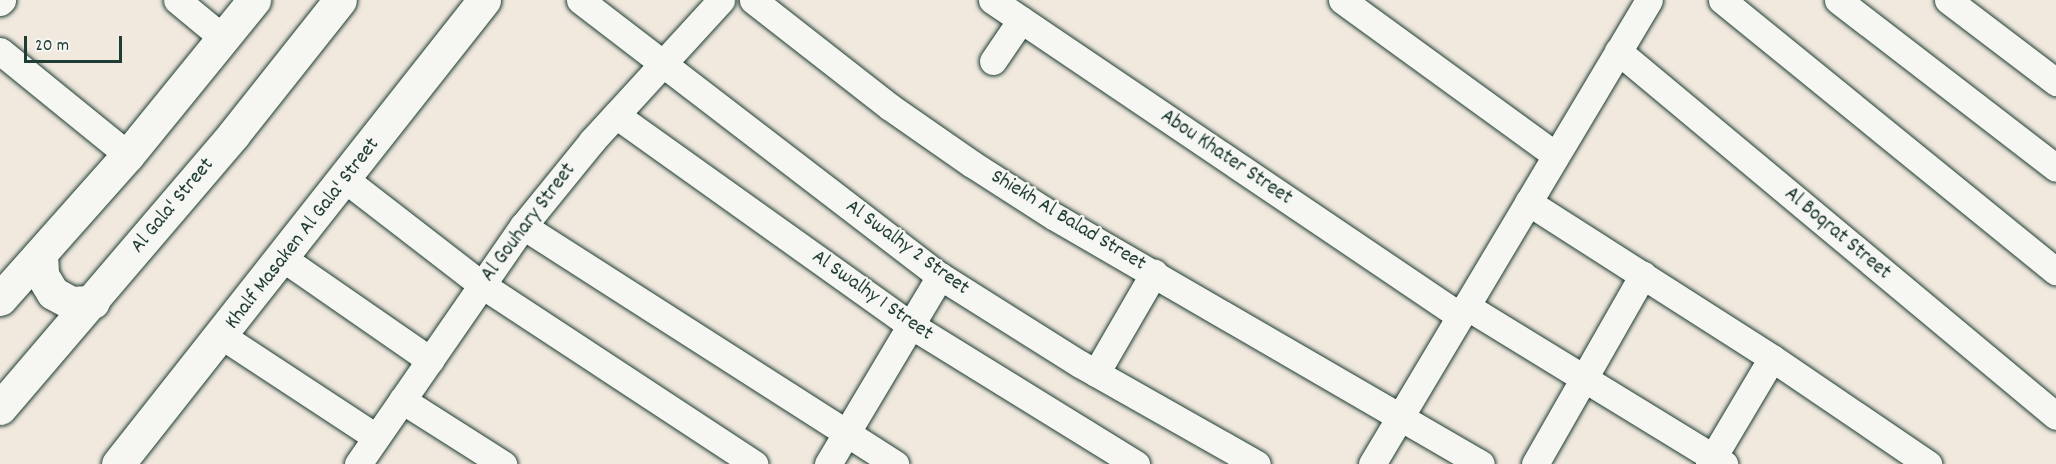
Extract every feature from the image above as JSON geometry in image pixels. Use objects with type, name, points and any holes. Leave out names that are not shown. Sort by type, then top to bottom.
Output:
[{"type":"street","points":[[177,0],[223,38]]},
{"type":"street","points":[[0,299],[128,154],[254,0]]},
{"type":"street","name":"Al Gala' Street","points":[[1,399],[93,302],[340,0]]},
{"type":"street","name":"Khalf Masaken Al Gala' Street","points":[[118,464],[284,259],[484,0]]},
{"type":"street","name":"Al Swalhy 2 Street","points":[[580,0],[940,276],[1096,373],[1257,464]]},
{"type":"street","name":"Al Gouhary Street","points":[[358,464],[523,226],[616,115],[721,0]]},
{"type":"street","name":"Shiekh Al Balad Street","points":[[753,0],[890,107],[972,164],[1481,464]]},
{"type":"street","name":"Abou Khater Street","points":[[992,0],[1463,311],[1584,379],[1716,462]]},
{"type":"street","points":[[1372,464],[1649,0]]},
{"type":"street","points":[[1722,0],[2056,271]]},
{"type":"street","points":[[1838,0],[2056,168]]},
{"type":"street","points":[[1948,0],[2056,82]]},
{"type":"street","points":[[1347,2],[1555,155]]},
{"type":"street","points":[[993,61],[1021,20]]},
{"type":"street","points":[[0,51],[128,154]]},
{"type":"street","name":"Al Boqrat Street","points":[[1618,51],[2056,416]]},
{"type":"street","name":"Al Swalhy 1 Street","points":[[616,115],[909,324],[1136,464]]},
{"type":"street","points":[[346,180],[482,285],[755,464]]},
{"type":"street","points":[[1528,202],[1772,358],[1928,464]]},
{"type":"street","points":[[523,226],[895,464]]},
{"type":"street","points":[[41,254],[42,275],[53,293],[71,303],[93,302]]},
{"type":"street","points":[[284,259],[430,360]]},
{"type":"street","points":[[1096,373],[1154,273]]},
{"type":"street","points":[[1535,464],[1643,275]]},
{"type":"street","points":[[828,464],[909,324],[940,276]]},
{"type":"street","points":[[222,336],[376,437]]},
{"type":"street","points":[[1716,462],[1772,358]]},
{"type":"street","points":[[402,400],[503,464]]}]
